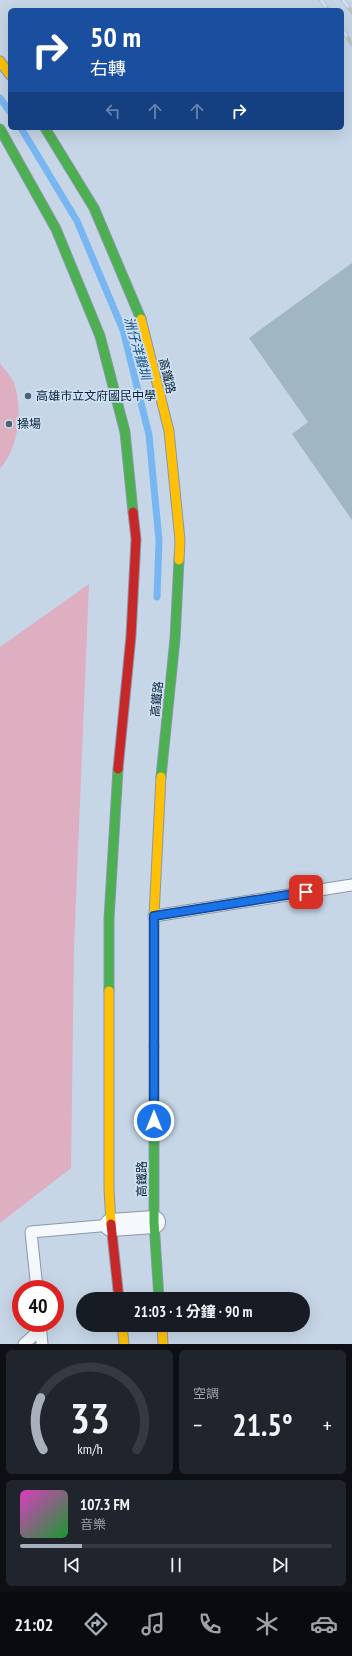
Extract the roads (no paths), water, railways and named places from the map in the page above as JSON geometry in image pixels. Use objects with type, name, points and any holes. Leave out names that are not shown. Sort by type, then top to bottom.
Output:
[{"type":"street","points":[[0,61],[8,72]]},
{"type":"street","points":[[0,129],[56,229],[100,336],[125,432],[136,539],[131,636],[116,789],[109,919],[111,1225],[118,1292]]},
{"type":"street","name":"高鐵路","points":[[46,130],[94,208],[140,319],[169,431],[180,540],[175,639],[160,783],[154,916],[154,1222],[159,1292]]},
{"type":"street","points":[[111,1225],[154,1222]]},
{"type":"street","points":[[123,1332],[124,1344]]},
{"type":"street","points":[[162,1332],[163,1344]]},
{"type":"lane","points":[[154,916],[352,885]]},
{"type":"lane","points":[[36,1280],[31,1232],[111,1225]]},
{"type":"lane","points":[[24,1344],[35,1332]]},
{"type":"lane","points":[[41,1332],[42,1344]]},
{"type":"waterway","name":"洲仔洋瓣圳","points":[[0,98],[8,109]]},
{"type":"waterway","name":"洲仔洋瓣圳","points":[[22,130],[77,221],[123,330],[149,435],[159,540],[157,597]]},
{"type":"railway","points":[[321,0],[327,8]]},
{"type":"railway","points":[[343,0],[352,12]]},
{"type":"railway","points":[[344,32],[352,44]]},
{"type":"place","name":"高雄市立文府國民中學","points":[[28,396]]},
{"type":"place","name":"操場","points":[[9,424]]}]
